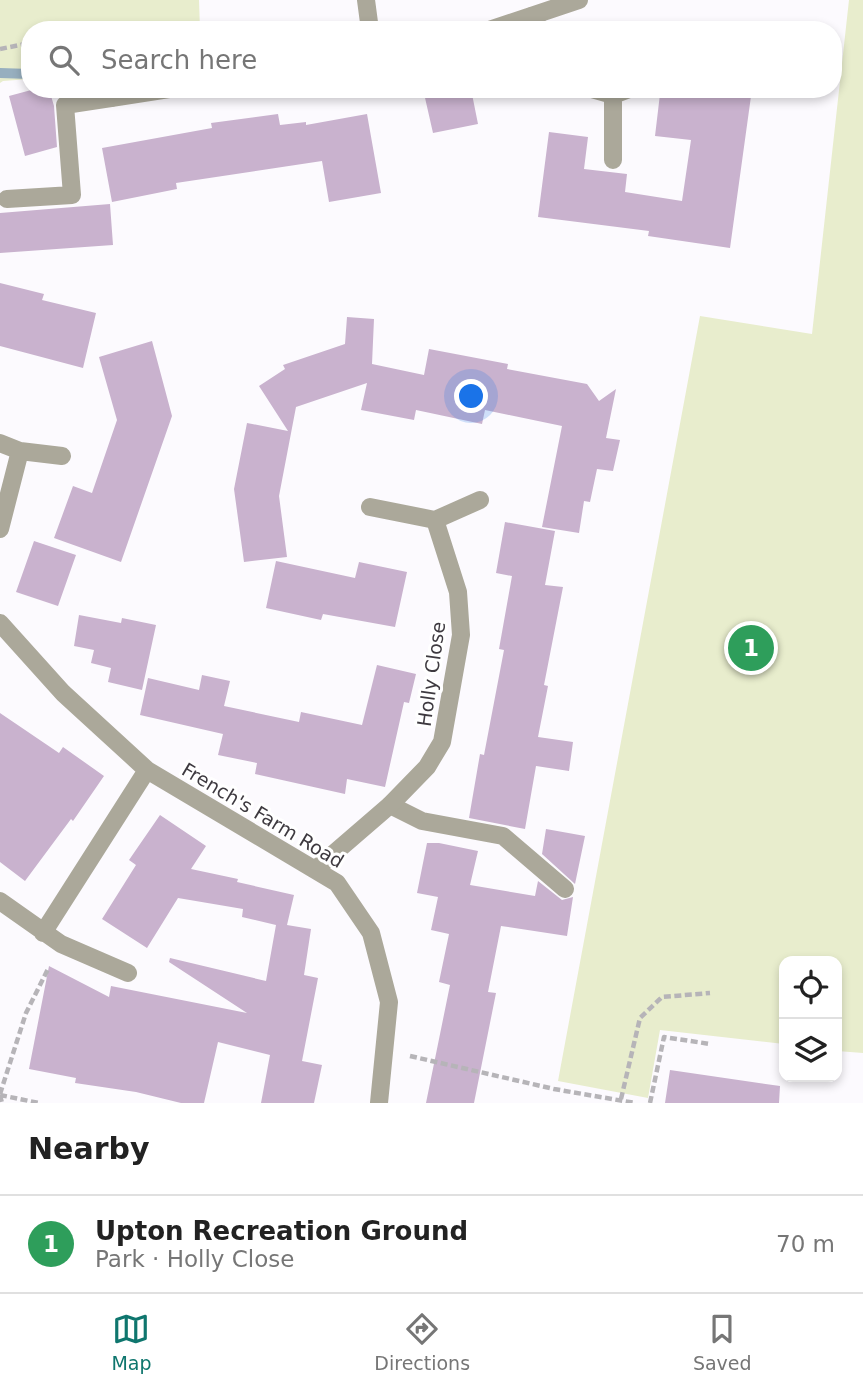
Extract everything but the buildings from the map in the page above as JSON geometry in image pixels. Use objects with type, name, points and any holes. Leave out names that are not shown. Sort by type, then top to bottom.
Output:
[{"type":"street","points":[[366,0],[369,21]]},
{"type":"street","points":[[517,21],[579,0]]},
{"type":"street","points":[[7,199],[72,195],[65,105],[111,98]]},
{"type":"street","points":[[613,160],[620,98]]},
{"type":"street","points":[[0,443],[20,452],[62,456]]},
{"type":"street","points":[[0,529],[20,452]]},
{"type":"street","points":[[370,507],[435,520],[480,500]]},
{"type":"street","name":"Holly Close","points":[[317,869],[390,806],[427,766],[442,742],[461,635],[458,592],[435,520]]},
{"type":"street","name":"French's Farm Road","points":[[0,623],[63,694],[147,770],[337,883],[371,933],[389,1002],[379,1103]]},
{"type":"street","points":[[43,933],[147,770]]},
{"type":"street","points":[[390,806],[422,821],[503,836],[565,889]]},
{"type":"street","points":[[0,901],[61,944],[128,973]]},
{"type":"path","points":[[0,49],[21,45]]},
{"type":"path","points":[[2,1103],[0,1095],[26,1013],[61,944]]},
{"type":"path","points":[[621,1099],[640,1018],[662,998],[709,993]]},
{"type":"path","points":[[650,1103],[664,1037],[709,1044]]},
{"type":"path","points":[[385,1051],[554,1089],[635,1103]]},
{"type":"path","points":[[0,1095],[39,1103]]},
{"type":"green space","points":[[0,0],[199,0],[200,21],[21,21],[21,80],[0,83]]},
{"type":"green space","points":[[849,0],[863,0],[863,1053],[842,1051],[842,956],[779,956],[779,1043],[660,1030],[648,1098],[558,1081],[700,316],[812,334],[838,98],[842,98],[842,63]]},
{"type":"waterway","points":[[0,73],[21,74]]},
{"type":"place","name":"Upton Recreation Ground","points":[[751,648]]}]
